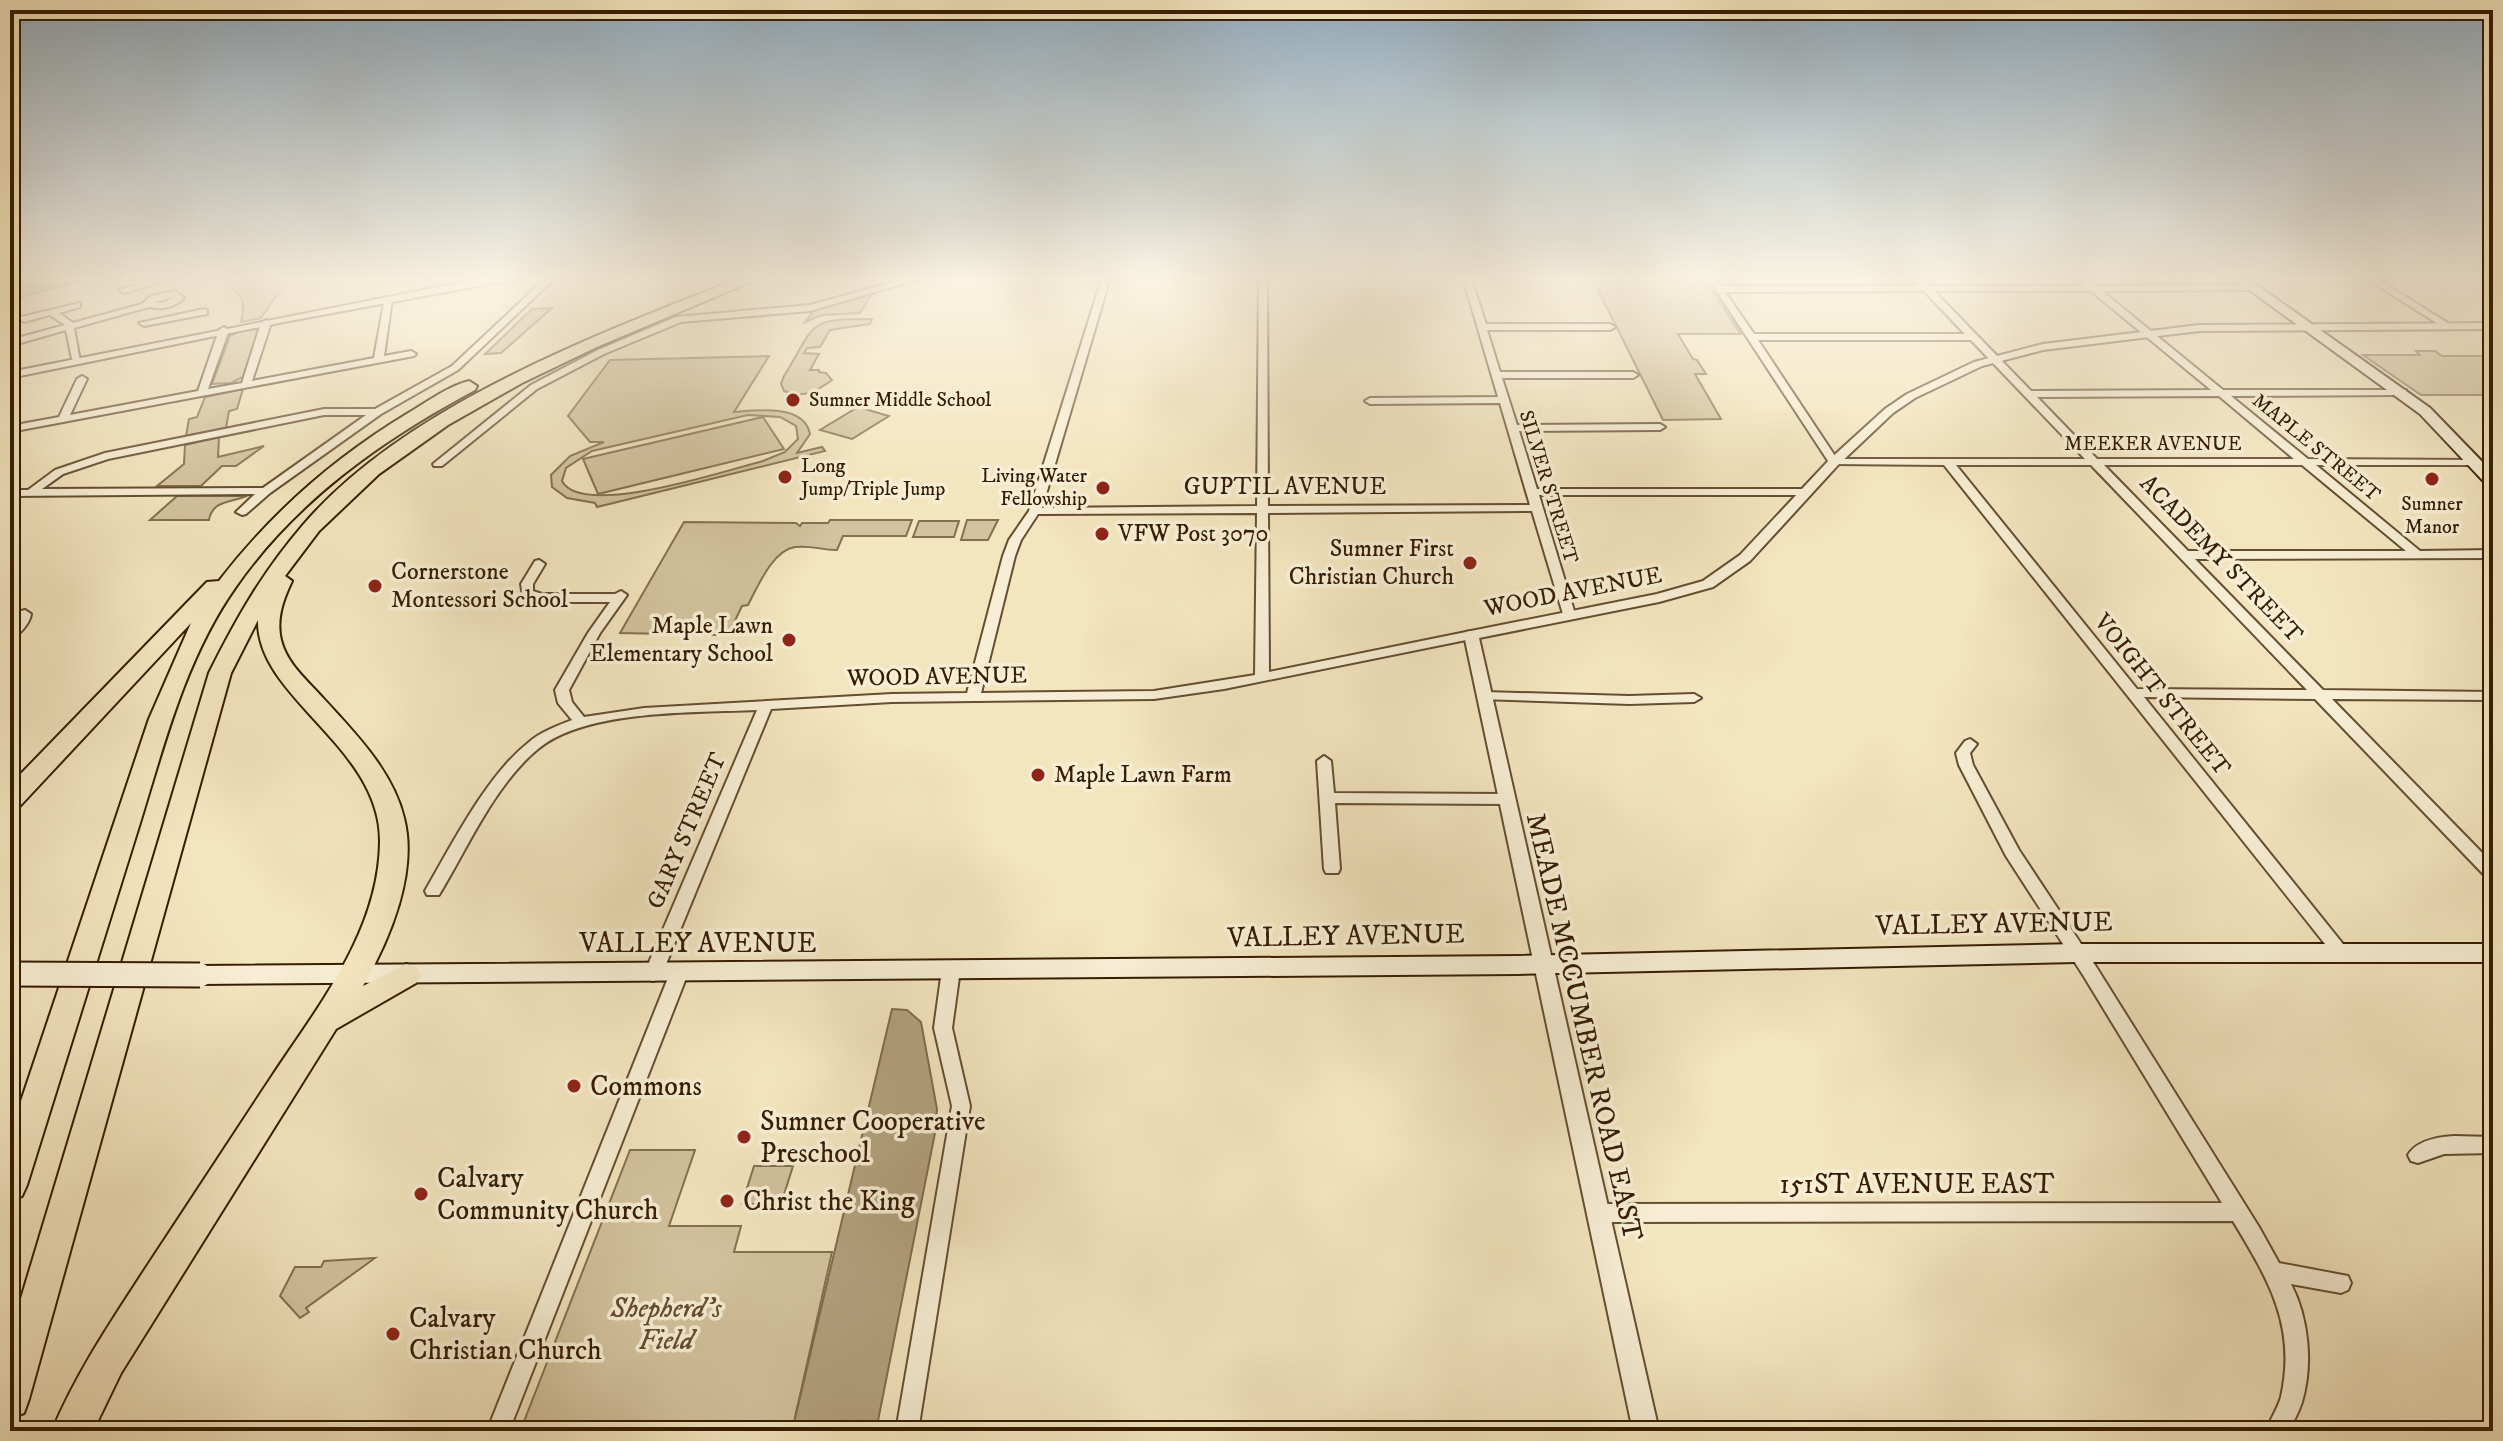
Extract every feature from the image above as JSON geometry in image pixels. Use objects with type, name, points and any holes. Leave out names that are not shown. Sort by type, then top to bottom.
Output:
[{"type":"highway","points":[[10,801],[209,591],[325,481],[377,441],[435,405],[556,345]]},
{"type":"highway","points":[[10,1399],[220,673],[251,606],[279,565],[324,513],[374,469],[425,432],[504,384],[588,345]]},
{"type":"highway","points":[[72,1431],[108,1360],[354,975],[378,922],[388,889],[393,833],[391,815],[382,791],[359,758],[279,663],[267,636],[266,621],[270,605],[301,550],[331,513],[374,469]]},
{"type":"highway","points":[[10,1185],[176,678],[202,622],[258,547]]},
{"type":"highway","points":[[322,1025],[367,995],[406,975]]},
{"type":"main road","points":[[2335,345],[2402,392],[2438,423],[2493,482]]},
{"type":"main road","name":"VALLEY AVENUE","points":[[10,974],[653,974],[1542,964],[2076,953],[2493,953]]},
{"type":"street","points":[[74,345],[77,359]]},
{"type":"street","points":[[10,375],[147,345]]},
{"type":"street","points":[[202,393],[219,345]]},
{"type":"street","points":[[246,384],[259,345]]},
{"type":"street","points":[[379,359],[381,345]]},
{"type":"street","points":[[242,512],[266,491],[377,412],[455,368],[479,345]]},
{"type":"street","points":[[438,464],[534,387],[617,345]]},
{"type":"street","points":[[973,698],[1009,556],[1015,540],[1035,511],[1086,345]]},
{"type":"street","points":[[1262,677],[1263,345]]},
{"type":"street","name":"SILVER STREET","points":[[1486,345],[1569,614]]},
{"type":"street","points":[[1756,345],[1834,462]]},
{"type":"street","name":"ACADEMY STREET","points":[[1981,345],[2493,874]]},
{"type":"street","name":"WOOD AVENUE","points":[[433,891],[510,769],[531,747],[552,733],[581,722],[644,712],[892,698],[1154,695],[1262,677],[1659,598],[1708,584],[1744,559],[1834,462],[1889,411],[1960,371],[2055,345]]},
{"type":"street","name":"MAPLE STREET","points":[[2163,345],[2417,554]]},
{"type":"street","points":[[10,429],[411,354]]},
{"type":"street","points":[[1495,375],[1633,375]]},
{"type":"street","points":[[63,419],[82,379]]},
{"type":"street","points":[[2030,394],[2402,392]]},
{"type":"street","points":[[1370,401],[1503,400]]},
{"type":"street","points":[[30,493],[59,472],[105,456],[324,412],[377,412]]},
{"type":"street","points":[[1511,428],[1660,427]]},
{"type":"street","name":"MEEKER AVENUE","points":[[1834,462],[2472,462]]},
{"type":"street","name":"VOIGHT STREET","points":[[1948,463],[2343,954]]},
{"type":"street","points":[[10,493],[266,491]]},
{"type":"street","points":[[1532,492],[1806,492]]},
{"type":"street","name":"GUPTIL AVENUE","points":[[1035,511],[1536,508]]},
{"type":"street","points":[[2185,555],[2493,554]]},
{"type":"street","points":[[539,564],[527,584],[527,593],[540,598],[619,596],[562,690],[565,703],[581,722]]},
{"type":"street","points":[[10,635],[25,614]]},
{"type":"street","name":"MEADE MCCUMBER ROAD EAST","points":[[1471,635],[1646,1431]]},
{"type":"street","points":[[2133,693],[2493,696]]},
{"type":"street","points":[[1485,696],[1629,700],[1694,698]]},
{"type":"street","name":"GARY STREET","points":[[653,974],[765,707]]},
{"type":"street","points":[[1970,744],[1963,753],[1966,765],[2012,852],[2274,1272],[2286,1297],[2297,1341],[2295,1385],[2277,1431]]},
{"type":"street","points":[[1324,761],[1332,869]]},
{"type":"street","points":[[1326,798],[1505,799]]},
{"type":"street","points":[[907,1431],[961,1106],[943,1028],[951,970]]},
{"type":"street","points":[[498,1431],[679,973]]},
{"type":"street","points":[[2418,1155],[2426,1149],[2440,1146],[2493,1145]]},
{"type":"street","name":"151ST AVENUE EAST","points":[[1597,1213],[2237,1212]]},
{"type":"street","points":[[2274,1272],[2341,1283]]},
{"type":"green space","points":[[227,345],[254,345],[243,377],[231,383],[212,384]]},
{"type":"green space","points":[[494,345],[510,345],[501,353],[485,354]]},
{"type":"green space","points":[[801,345],[821,345],[807,348],[804,353],[819,354],[810,370],[826,373],[832,380],[810,393],[798,394],[784,391],[781,384]]},
{"type":"green space","points":[[1626,345],[1685,345],[1706,374],[1695,374],[1721,419],[1663,420]]},
{"type":"green space","points":[[2416,351],[2435,351],[2442,356],[2493,356],[2493,395],[2421,395],[2363,355],[2420,355]]},
{"type":"green space","points":[[769,356],[734,412],[767,410],[789,413],[806,424],[810,434],[797,453],[822,447],[825,451],[597,507],[595,503],[567,498],[552,487],[551,475],[570,456],[604,442],[590,442],[568,416],[610,360]],"holes":[[[748,415],[780,417],[796,426],[798,439],[785,452],[763,461],[625,494],[597,495],[575,491],[562,481],[566,468],[592,451]]]},
{"type":"green space","points":[[243,389],[237,409],[229,411],[226,428],[186,436],[189,419],[197,417],[205,397]]},
{"type":"green space","points":[[858,407],[889,416],[852,439],[820,430]]},
{"type":"green space","points":[[763,417],[784,449],[598,494],[583,459]]},
{"type":"green space","points":[[219,437],[218,457],[264,446],[236,466],[222,466],[201,486],[157,486],[184,464],[185,445]]},
{"type":"green space","points":[[177,496],[247,496],[219,505],[209,520],[150,520]]},
{"type":"green space","points":[[830,520],[912,520],[906,536],[843,536],[837,550],[795,547],[787,550],[767,570],[748,605],[742,606],[731,629],[718,635],[620,633],[684,522],[796,523],[800,526],[802,523],[828,523]]},
{"type":"green space","points":[[967,520],[998,520],[988,540],[961,540]]},
{"type":"green space","points":[[919,521],[959,521],[954,537],[913,537]]},
{"type":"green space","name":"Shepherd's Field","points":[[630,1150],[695,1150],[669,1226],[741,1226],[734,1252],[832,1252],[794,1422],[523,1424]]},
{"type":"green space","points":[[754,1166],[793,1166],[781,1204],[742,1204]]},
{"type":"green space","points":[[375,1258],[306,1308],[309,1312],[300,1318],[280,1296],[295,1267],[321,1267],[324,1261]]},
{"type":"shaded area","points":[[892,1009],[907,1010],[921,1022],[937,1109],[935,1133],[876,1431],[792,1431]]},
{"type":"place","name":"Sumner Middle School","points":[[793,400]]},
{"type":"place","name":"Long Jump/Triple Jump","points":[[785,477]]},
{"type":"place","name":"Sumner Manor","points":[[2432,479]]},
{"type":"place","name":"Living Water Fellowship","points":[[1103,488]]},
{"type":"place","name":"VFW Post 3070","points":[[1102,534]]},
{"type":"place","name":"Sumner First Christian Church","points":[[1470,563]]},
{"type":"place","name":"Cornerstone Montessori School","points":[[375,586]]},
{"type":"place","name":"Maple Lawn Elementary School","points":[[789,640]]},
{"type":"place","name":"Maple Lawn Farm","points":[[1038,775]]},
{"type":"place","name":"Commons","points":[[574,1086]]},
{"type":"place","name":"Sumner Cooperative Preschool","points":[[744,1137]]},
{"type":"place","name":"Calvary Community Church","points":[[421,1194]]},
{"type":"place","name":"Christ the King","points":[[727,1201]]},
{"type":"place","name":"Calvary Christian Church","points":[[393,1334]]}]
